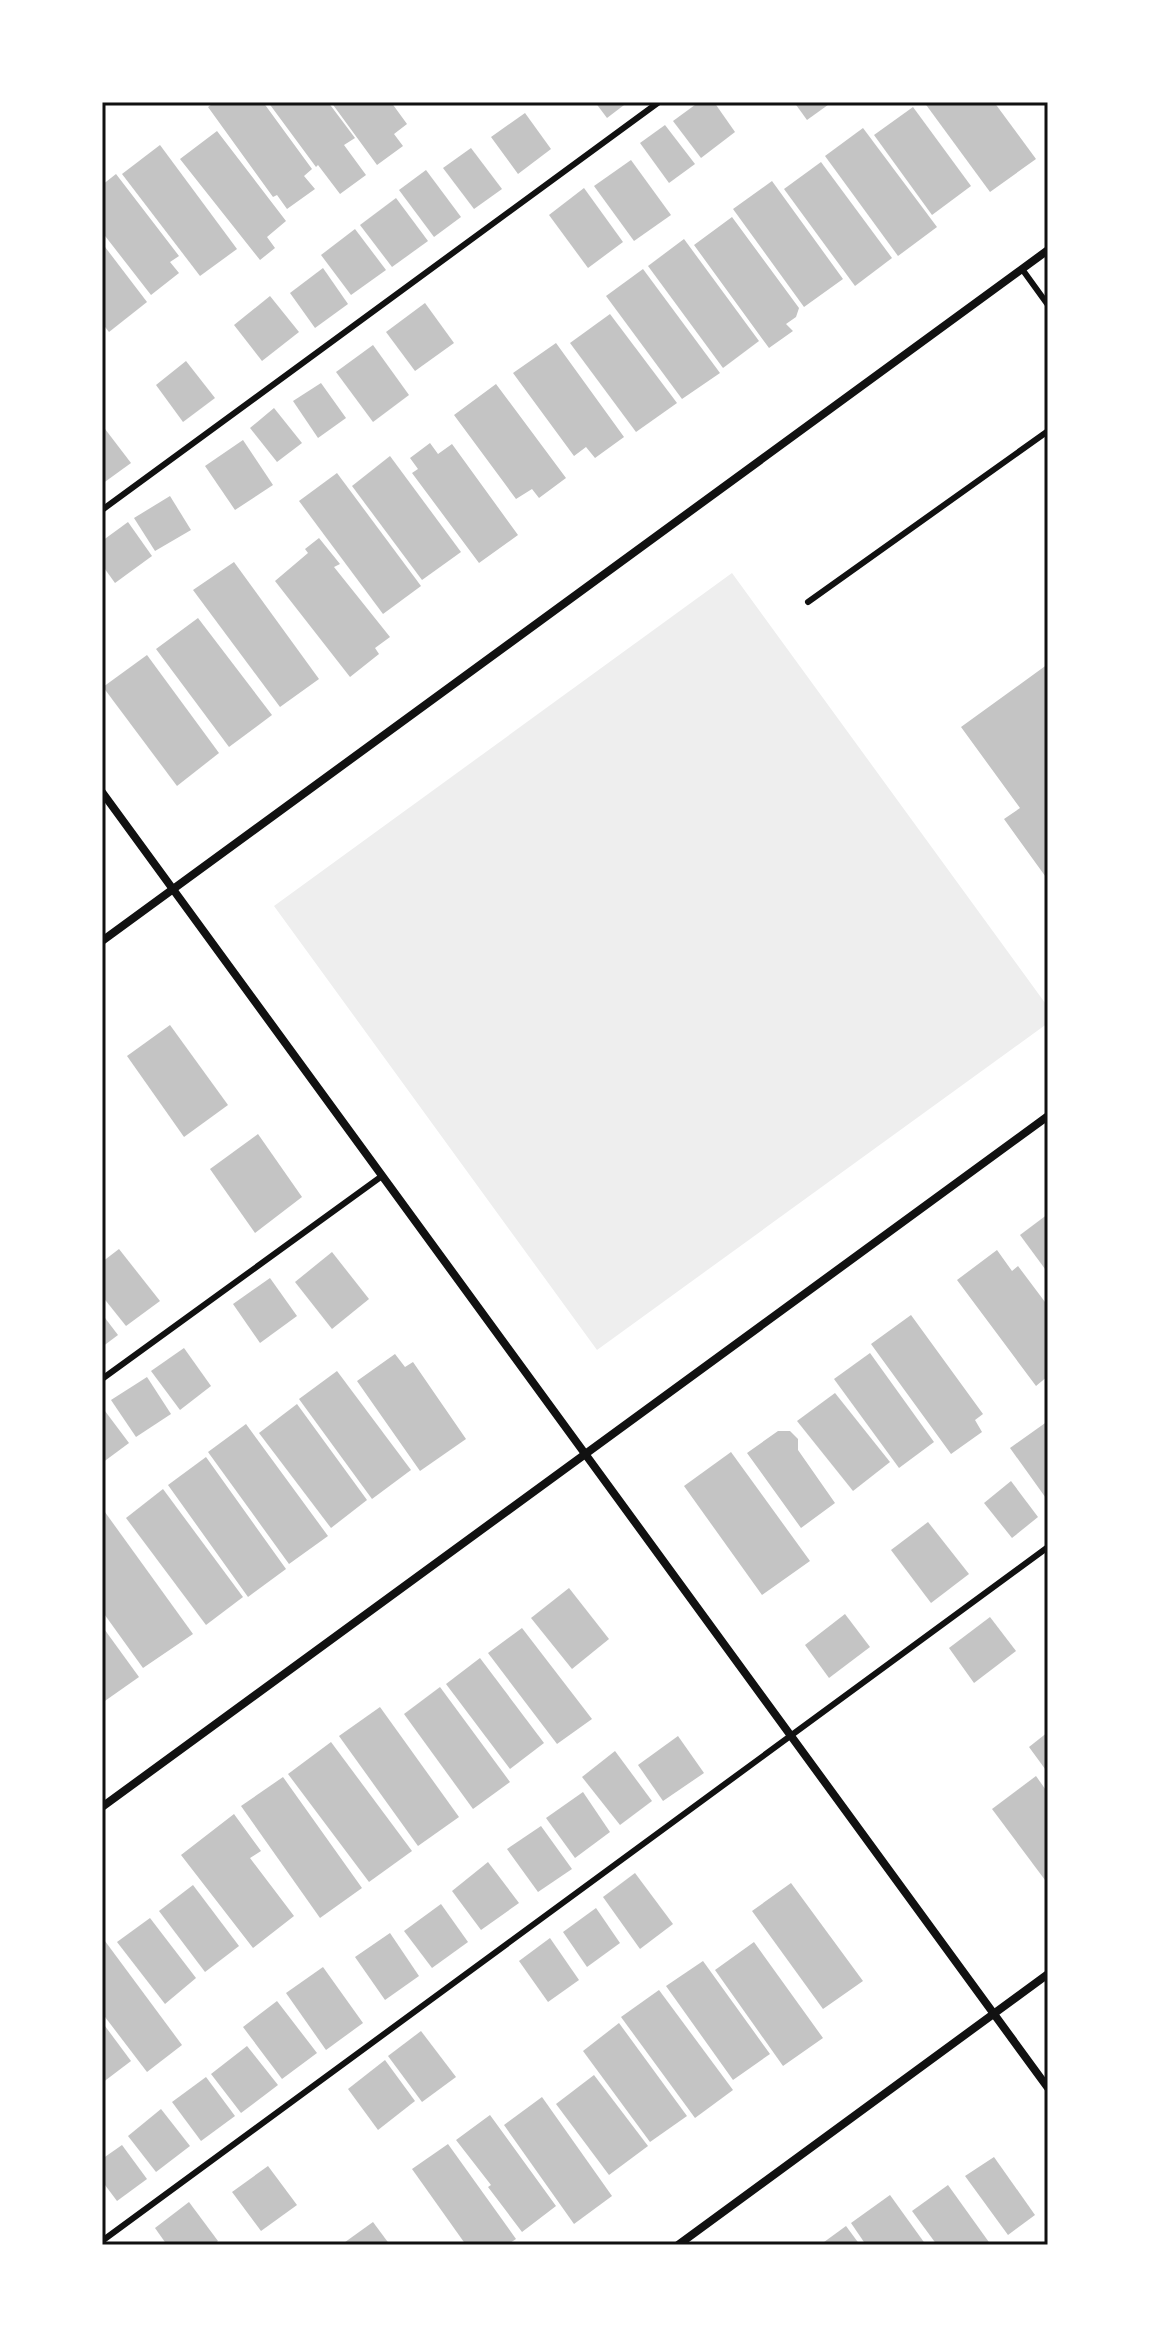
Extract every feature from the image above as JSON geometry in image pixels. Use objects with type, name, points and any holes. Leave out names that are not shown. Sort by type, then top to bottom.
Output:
[{"type":"street","points":[[102,941],[1048,250]]},
{"type":"street","points":[[102,792],[1048,2088]]},
{"type":"street","points":[[102,1807],[1048,1116]]},
{"type":"street","points":[[678,2245],[1048,1974]]},
{"type":"lane","points":[[102,510],[659,102]]},
{"type":"lane","points":[[1022,269],[1048,305]]},
{"type":"lane","points":[[808,602],[1048,431]]},
{"type":"lane","points":[[102,1379],[382,1176]]},
{"type":"lane","points":[[102,2241],[1048,1547]]},
{"type":"shaded area","points":[[732,573],[1048,1007],[1048,1023],[597,1350],[274,906]]},
{"type":"building","points":[[215,102],[263,102],[312,169],[304,176],[315,189],[287,209],[277,195],[273,197],[208,107]]},
{"type":"building","points":[[268,102],[328,102],[355,138],[344,145],[366,175],[340,194]]},
{"type":"building","points":[[331,102],[391,102],[407,124],[394,134],[403,146],[377,165]]},
{"type":"building","points":[[595,102],[628,102],[607,118]]},
{"type":"building","points":[[699,102],[714,102],[735,132],[701,158],[673,121]]},
{"type":"building","points":[[794,102],[832,102],[807,120]]},
{"type":"building","points":[[924,102],[994,102],[1036,159],[990,192]]},
{"type":"building","points":[[913,107],[971,186],[932,215],[874,135]]},
{"type":"building","points":[[525,113],[551,149],[518,174],[491,137]]},
{"type":"building","points":[[665,125],[695,164],[669,183],[640,143]]},
{"type":"building","points":[[863,128],[937,227],[898,256],[825,156]]},
{"type":"building","points":[[217,131],[286,221],[267,237],[275,248],[260,260],[180,159]]},
{"type":"building","points":[[160,145],[237,249],[200,276],[122,174]]},
{"type":"building","points":[[471,148],[502,189],[474,209],[443,168]]},
{"type":"building","points":[[631,160],[671,215],[634,241],[594,186]]},
{"type":"building","points":[[821,162],[892,258],[855,286],[784,189]]},
{"type":"building","points":[[426,170],[461,217],[434,237],[399,190]]},
{"type":"building","points":[[116,174],[179,256],[170,262],[179,273],[151,295],[102,232],[102,185]]},
{"type":"building","points":[[772,181],[843,279],[804,307],[733,209]]},
{"type":"building","points":[[584,188],[623,242],[588,268],[549,215]]},
{"type":"building","points":[[396,198],[428,241],[392,267],[360,225]]},
{"type":"building","points":[[732,217],[799,308],[796,317],[786,324],[793,331],[769,348],[694,245]]},
{"type":"building","points":[[355,229],[386,270],[351,295],[321,255]]},
{"type":"building","points":[[684,239],[759,341],[723,368],[648,266]]},
{"type":"building","points":[[102,243],[147,302],[109,332],[102,323]]},
{"type":"building","points":[[323,268],[348,304],[315,328],[290,293]]},
{"type":"building","points":[[643,269],[720,373],[682,399],[606,296]]},
{"type":"building","points":[[270,296],[299,332],[262,361],[234,325]]},
{"type":"building","points":[[425,303],[454,343],[415,371],[386,332]]},
{"type":"building","points":[[610,314],[677,403],[636,432],[570,343]]},
{"type":"building","points":[[556,343],[624,437],[595,458],[586,447],[574,456],[513,373]]},
{"type":"building","points":[[373,345],[409,395],[373,422],[336,372]]},
{"type":"building","points":[[186,361],[215,398],[183,422],[156,385]]},
{"type":"building","points":[[321,383],[346,418],[318,438],[293,401]]},
{"type":"building","points":[[496,384],[566,478],[539,498],[532,489],[516,499],[454,415]]},
{"type":"building","points":[[274,408],[302,443],[277,462],[250,428]]},
{"type":"building","points":[[102,425],[131,463],[102,484]]},
{"type":"building","points":[[243,440],[273,485],[235,510],[205,466]]},
{"type":"building","points":[[430,443],[438,454],[452,444],[518,535],[479,563],[412,473],[418,469],[410,458]]},
{"type":"building","points":[[390,456],[461,552],[422,580],[352,486]]},
{"type":"building","points":[[337,473],[421,586],[383,614],[299,501]]},
{"type":"building","points":[[170,496],[191,530],[155,551],[134,518]]},
{"type":"building","points":[[128,522],[152,556],[115,583],[102,565],[102,541]]},
{"type":"building","points":[[319,538],[340,564],[334,567],[390,637],[375,648],[379,654],[350,677],[275,581],[308,553],[305,549]]},
{"type":"building","points":[[234,562],[319,679],[280,707],[193,590]]},
{"type":"building","points":[[198,618],[272,715],[229,747],[156,649]]},
{"type":"building","points":[[147,655],[219,753],[177,786],[103,687]]},
{"type":"building","points":[[1048,664],[1048,880],[1004,819],[1020,808],[961,727]]},
{"type":"building","points":[[170,1025],[228,1105],[184,1137],[127,1056]]},
{"type":"building","points":[[258,1134],[302,1197],[255,1233],[210,1169]]},
{"type":"building","points":[[1048,1214],[1048,1273],[1020,1235]]},
{"type":"building","points":[[119,1249],[160,1301],[126,1326],[102,1296],[102,1262]]},
{"type":"building","points":[[997,1250],[1012,1271],[1018,1266],[1048,1306],[1048,1376],[1036,1386],[957,1280]]},
{"type":"building","points":[[332,1252],[369,1299],[332,1329],[295,1282]]},
{"type":"building","points":[[270,1278],[297,1316],[260,1343],[233,1304]]},
{"type":"building","points":[[102,1314],[118,1335],[102,1347]]},
{"type":"building","points":[[911,1315],[983,1414],[975,1420],[982,1432],[951,1454],[871,1344]]},
{"type":"building","points":[[184,1348],[211,1386],[180,1410],[151,1371]]},
{"type":"building","points":[[870,1353],[934,1442],[899,1468],[834,1379]]},
{"type":"building","points":[[395,1354],[405,1367],[413,1362],[466,1439],[420,1471],[357,1381]]},
{"type":"building","points":[[337,1371],[411,1470],[372,1499],[299,1399]]},
{"type":"building","points":[[147,1377],[171,1414],[136,1437],[111,1400]]},
{"type":"building","points":[[835,1393],[890,1462],[853,1491],[797,1421]]},
{"type":"building","points":[[297,1404],[367,1500],[331,1528],[259,1433]]},
{"type":"building","points":[[102,1407],[129,1443],[102,1463]]},
{"type":"building","points":[[1048,1421],[1048,1501],[1010,1448]]},
{"type":"building","points":[[246,1424],[328,1536],[289,1564],[208,1452]]},
{"type":"building","points":[[778,1431],[790,1431],[798,1439],[798,1450],[835,1503],[801,1528],[747,1453]]},
{"type":"building","points":[[731,1452],[810,1561],[762,1595],[684,1486]]},
{"type":"building","points":[[206,1457],[286,1569],[248,1597],[168,1485]]},
{"type":"building","points":[[1011,1481],[1038,1517],[1012,1538],[984,1503]]},
{"type":"building","points":[[163,1489],[243,1597],[206,1625],[126,1518]]},
{"type":"building","points":[[102,1508],[193,1634],[143,1668],[102,1611]]},
{"type":"building","points":[[928,1522],[969,1574],[931,1603],[891,1550]]},
{"type":"building","points":[[569,1588],[609,1639],[572,1669],[531,1618]]},
{"type":"building","points":[[845,1614],[870,1647],[829,1678],[805,1645]]},
{"type":"building","points":[[990,1617],[1016,1651],[974,1683],[949,1648]]},
{"type":"building","points":[[102,1626],[139,1677],[102,1703]]},
{"type":"building","points":[[522,1628],[592,1719],[557,1744],[488,1653]]},
{"type":"building","points":[[480,1658],[544,1743],[510,1769],[446,1684]]},
{"type":"building","points":[[440,1687],[510,1782],[473,1809],[404,1714]]},
{"type":"building","points":[[380,1707],[459,1817],[418,1846],[339,1736]]},
{"type":"building","points":[[1048,1732],[1048,1773],[1029,1747]]},
{"type":"building","points":[[678,1736],[704,1773],[663,1801],[638,1765]]},
{"type":"building","points":[[331,1742],[412,1851],[369,1882],[288,1774]]},
{"type":"building","points":[[615,1751],[652,1801],[620,1825],[582,1777]]},
{"type":"building","points":[[1036,1776],[1048,1793],[1048,1884],[992,1809]]},
{"type":"building","points":[[283,1777],[362,1888],[320,1918],[241,1806]]},
{"type":"building","points":[[583,1792],[610,1832],[575,1858],[546,1818]]},
{"type":"building","points":[[234,1814],[261,1851],[250,1858],[294,1916],[253,1948],[181,1855]]},
{"type":"building","points":[[541,1826],[572,1869],[538,1892],[507,1849]]},
{"type":"building","points":[[488,1862],[519,1903],[481,1930],[452,1891]]},
{"type":"building","points":[[635,1873],[673,1924],[640,1949],[603,1897]]},
{"type":"building","points":[[791,1883],[863,1981],[823,2009],[752,1911]]},
{"type":"building","points":[[193,1885],[239,1946],[205,1972],[159,1911]]},
{"type":"building","points":[[441,1904],[468,1942],[432,1968],[404,1931]]},
{"type":"building","points":[[596,1908],[620,1943],[587,1967],[563,1932]]},
{"type":"building","points":[[150,1918],[196,1978],[165,2004],[117,1942]]},
{"type":"building","points":[[390,1933],[419,1976],[385,2000],[355,1957]]},
{"type":"building","points":[[102,1937],[182,2045],[147,2072],[102,2013]]},
{"type":"building","points":[[550,1938],[579,1980],[548,2002],[519,1961]]},
{"type":"building","points":[[754,1942],[823,2038],[783,2066],[715,1970]]},
{"type":"building","points":[[703,1961],[770,2054],[733,2080],[666,1986]]},
{"type":"building","points":[[323,1967],[363,2023],[326,2050],[286,1993]]},
{"type":"building","points":[[659,1990],[733,2090],[695,2118],[621,2017]]},
{"type":"building","points":[[277,2001],[317,2053],[282,2079],[243,2027]]},
{"type":"building","points":[[102,2022],[131,2061],[102,2083]]},
{"type":"building","points":[[619,2023],[687,2116],[650,2142],[583,2051]]},
{"type":"building","points":[[421,2031],[456,2077],[422,2102],[388,2056]]},
{"type":"building","points":[[247,2046],[278,2085],[241,2113],[211,2074]]},
{"type":"building","points":[[385,2060],[415,2101],[378,2130],[348,2089]]},
{"type":"building","points":[[594,2075],[648,2146],[609,2175],[556,2104]]},
{"type":"building","points":[[206,2077],[235,2116],[201,2141],[172,2102]]},
{"type":"building","points":[[542,2097],[612,2196],[574,2224],[504,2125]]},
{"type":"building","points":[[161,2109],[190,2146],[156,2172],[128,2136]]},
{"type":"building","points":[[490,2115],[556,2206],[522,2232],[456,2140]]},
{"type":"building","points":[[448,2144],[516,2239],[507,2245],[466,2245],[412,2169]]},
{"type":"building","points":[[122,2145],[147,2179],[117,2201],[102,2181],[102,2159]]},
{"type":"building","points":[[994,2157],[1035,2215],[1008,2235],[965,2176]]},
{"type":"building","points":[[268,2166],[297,2205],[261,2231],[232,2192]]},
{"type":"building","points":[[948,2185],[991,2245],[937,2245],[912,2211]]},
{"type":"building","points":[[890,2195],[926,2245],[866,2245],[851,2223]]},
{"type":"building","points":[[189,2202],[218,2241],[213,2245],[167,2245],[155,2228]]},
{"type":"building","points":[[373,2222],[390,2245],[341,2245]]},
{"type":"building","points":[[846,2226],[860,2245],[820,2245]]}]
